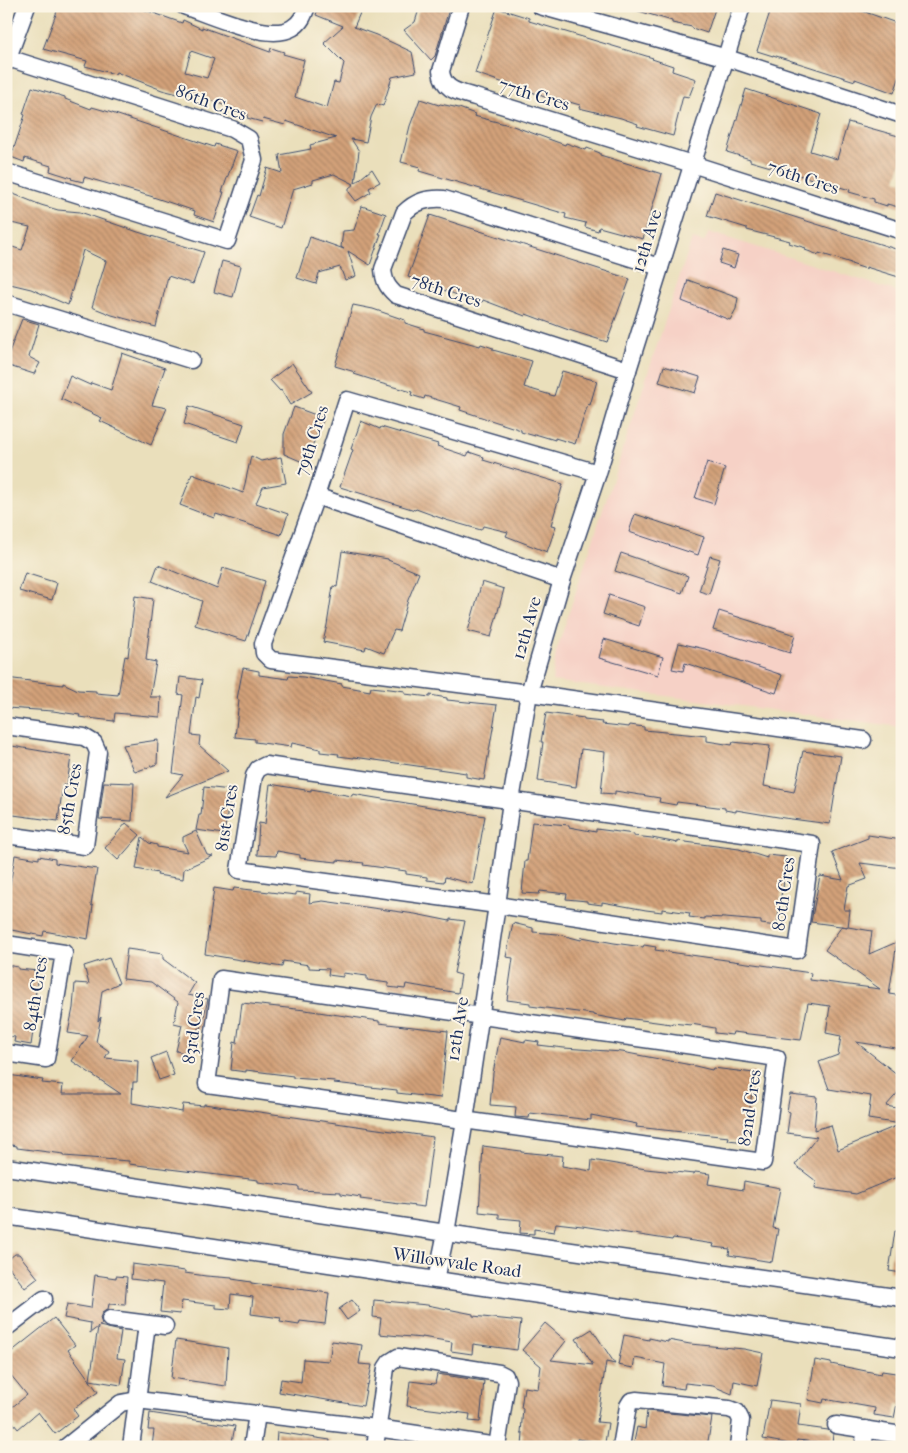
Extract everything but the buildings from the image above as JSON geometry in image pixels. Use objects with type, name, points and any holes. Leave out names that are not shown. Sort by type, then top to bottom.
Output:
[{"type":"street","points":[[7,61],[27,6]]},
{"type":"street","points":[[184,6],[266,33],[280,33],[293,28],[302,19],[307,6]]},
{"type":"street","name":"77th Cres","points":[[461,6],[441,71],[442,79],[447,87],[474,98],[692,164]]},
{"type":"street","points":[[540,6],[726,58],[902,115]]},
{"type":"street","name":"12th Ave","points":[[436,1280],[465,1120],[511,801],[529,693],[562,580],[598,472],[742,6]]},
{"type":"street","name":"86th Cres","points":[[6,172],[228,241],[254,160],[249,139],[232,129],[7,61]]},
{"type":"street","name":"76th Cres","points":[[692,164],[902,231]]},
{"type":"street","name":"78th Cres","points":[[628,370],[396,295],[387,286],[383,269],[404,213],[421,201],[432,198],[444,199],[660,267]]},
{"type":"street","points":[[6,303],[191,360]]},
{"type":"street","name":"79th Cres","points":[[562,580],[316,496],[347,400],[598,472]]},
{"type":"street","points":[[316,496],[263,644],[264,653],[271,660],[529,693],[863,740]]},
{"type":"street","name":"85th Cres","points":[[6,726],[84,737],[94,744],[98,752],[85,846],[6,835]]},
{"type":"street","name":"81st Cres","points":[[497,905],[239,870],[254,776],[258,768],[266,765],[511,801]]},
{"type":"street","name":"80th Cres","points":[[497,905],[796,950],[812,844],[511,801]]},
{"type":"street","name":"84th Cres","points":[[6,944],[64,953],[46,1059],[6,1053]]},
{"type":"street","name":"83rd Cres","points":[[465,1120],[207,1084],[221,979],[481,1016]]},
{"type":"street","name":"82nd Cres","points":[[465,1120],[763,1162],[777,1058],[481,1016]]},
{"type":"street","points":[[6,1167],[446,1233],[902,1298]]},
{"type":"street","name":"Willowvale Road","points":[[6,1216],[902,1348]]},
{"type":"street","points":[[6,1328],[44,1300]]},
{"type":"street","points":[[110,1319],[166,1326]]},
{"type":"street","points":[[131,1447],[147,1324]]},
{"type":"street","points":[[66,1447],[121,1403],[137,1400],[377,1428],[497,1446],[507,1381],[499,1372],[398,1357],[390,1362],[386,1368],[377,1428],[375,1447]]},
{"type":"street","points":[[621,1447],[628,1406],[631,1401],[636,1400],[729,1409],[737,1412],[741,1420],[738,1447]]},
{"type":"street","points":[[252,1447],[257,1414]]},
{"type":"street","points":[[836,1425],[895,1434]]},
{"type":"street","points":[[863,1447],[866,1429]]},
{"type":"shaded area","points":[[709,232],[902,293],[902,727],[552,681],[556,652],[692,239],[704,242]]}]
